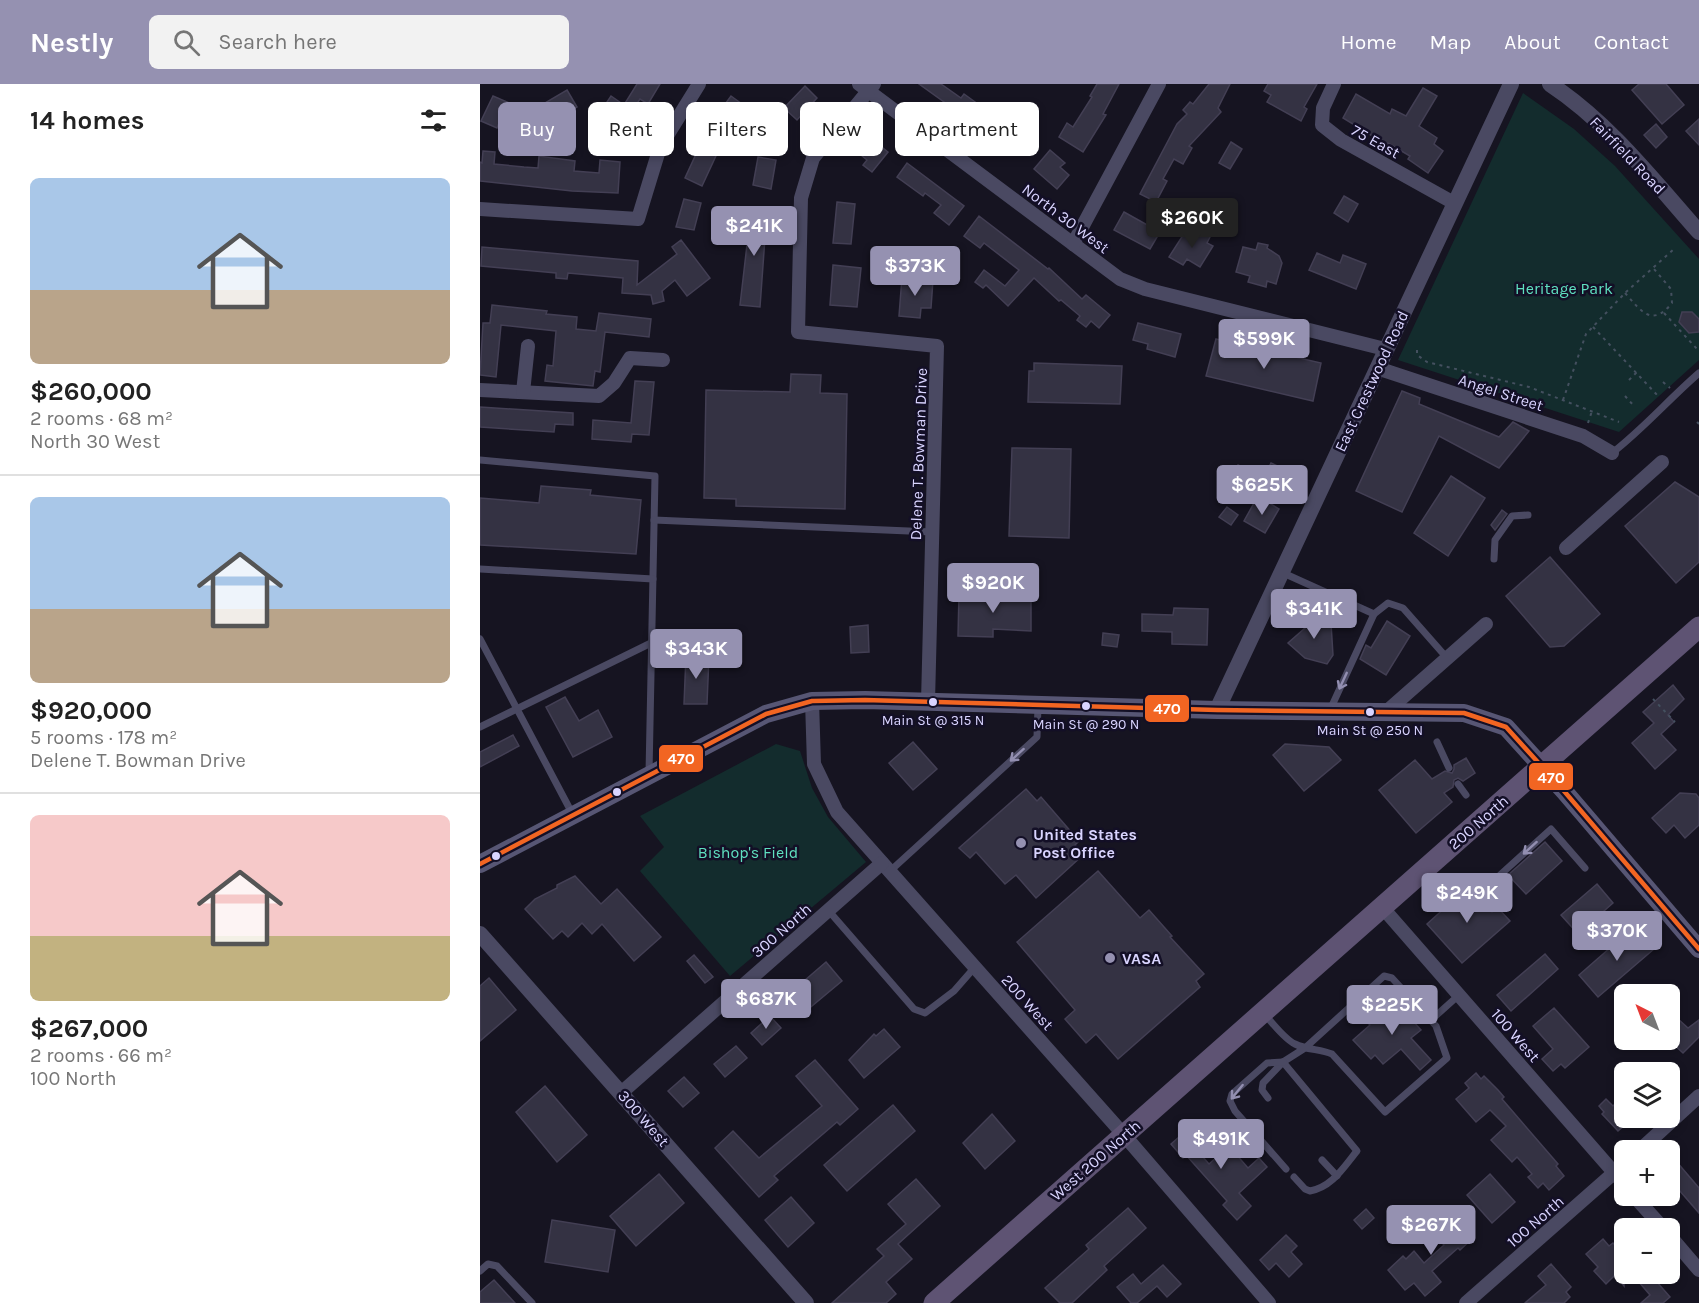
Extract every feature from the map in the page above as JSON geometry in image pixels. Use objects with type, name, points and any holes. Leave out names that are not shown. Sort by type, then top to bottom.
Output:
[{"type":"main road","name":"200 North","points":[[1283,994],[1699,627]]},
{"type":"main road","points":[[480,864],[766,714],[812,701],[1464,713],[1506,727],[1699,949]]},
{"type":"main road","name":"West 200 North","points":[[934,1303],[1283,994]]},
{"type":"street","points":[[480,209],[638,219],[660,147],[699,84]]},
{"type":"street","points":[[1073,244],[1159,84]]},
{"type":"street","name":"75 East","points":[[1334,84],[1323,108],[1322,125],[1341,140],[1454,203]]},
{"type":"street","name":"East Crestwood Road","points":[[1217,710],[1511,84]]},
{"type":"street","name":"Fairfield Road","points":[[1550,84],[1591,115],[1624,148],[1699,232]]},
{"type":"street","name":"North 30 West","points":[[867,86],[1120,279],[1145,289],[1385,349]]},
{"type":"street","name":"Delene T. Bowman Drive","points":[[867,86],[813,158],[801,198],[798,332],[937,346],[927,702]]},
{"type":"street","points":[[523,392],[528,346]]},
{"type":"street","points":[[480,390],[599,396],[614,382],[630,358],[663,360]]},
{"type":"street","name":"Angel Street","points":[[1377,368],[1583,436],[1612,453]]},
{"type":"street","points":[[1566,548],[1662,462]]},
{"type":"street","points":[[1386,712],[1486,624]]},
{"type":"street","name":"200 West","points":[[812,701],[813,764],[837,812],[1124,1135],[1269,1303]]},
{"type":"street","name":"300 North","points":[[621,1093],[828,910],[886,867]]},
{"type":"street","name":"100 West","points":[[1382,907],[1459,995],[1614,1163]]},
{"type":"street","name":"300 West","points":[[480,934],[806,1303]]},
{"type":"street","points":[[1651,1140],[1699,1096]]},
{"type":"street","name":"100 North","points":[[1466,1303],[1614,1174]]},
{"type":"street","points":[[1643,1206],[1654,1218]]},
{"type":"street","points":[[1680,1248],[1699,1270]]},
{"type":"lane","points":[[1612,453],[1638,432],[1665,403],[1699,374]]},
{"type":"lane","points":[[480,460],[655,476],[648,776]]},
{"type":"lane","points":[[1494,559],[1495,540],[1512,516],[1528,515]]},
{"type":"lane","points":[[654,520],[932,532]]},
{"type":"lane","points":[[480,569],[653,579]]},
{"type":"lane","points":[[1281,572],[1374,614]]},
{"type":"lane","points":[[1330,711],[1374,614],[1388,603],[1403,608],[1447,658]]},
{"type":"lane","points":[[480,639],[573,815]]},
{"type":"lane","points":[[480,727],[651,643]]},
{"type":"lane","points":[[886,867],[1037,737],[1038,706]]},
{"type":"lane","points":[[1437,742],[1449,768]]},
{"type":"lane","points":[[1458,784],[1466,795]]},
{"type":"lane","points":[[1500,875],[1551,830],[1585,868]]},
{"type":"lane","points":[[828,910],[914,1009],[926,1013],[975,967]]},
{"type":"lane","points":[[1262,1013],[1294,1044],[1305,1047],[1323,1050],[1332,1054],[1385,1112],[1447,1058],[1436,1026],[1392,978],[1384,976],[1305,1047],[1283,1062],[1263,1083],[1262,1090],[1268,1098]]},
{"type":"lane","points":[[1431,1020],[1459,995]]},
{"type":"lane","points":[[1283,1062],[1357,1151],[1325,1187],[1310,1191],[1294,1178]]},
{"type":"lane","points":[[1283,1062],[1267,1063],[1232,1094],[1230,1101],[1235,1111],[1286,1169]]},
{"type":"lane","points":[[1322,1160],[1337,1176]]},
{"type":"lane","points":[[480,1271],[488,1264],[497,1266],[532,1303]]},
{"type":"path","points":[[1563,400],[1586,334],[1625,293],[1675,248]]},
{"type":"path","points":[[1625,293],[1645,314],[1656,316],[1664,313],[1672,303],[1671,289],[1653,268]]},
{"type":"path","points":[[1664,313],[1697,349]]},
{"type":"path","points":[[1593,327],[1654,390]]},
{"type":"path","points":[[1417,350],[1417,355],[1427,362],[1529,387],[1619,422]]},
{"type":"path","points":[[1629,380],[1636,372]]},
{"type":"path","points":[[1625,396],[1635,407]]},
{"type":"path","points":[[1588,423],[1592,411]]},
{"type":"path","points":[[1653,699],[1676,722]]},
{"type":"green space","name":"Heritage Park","points":[[1523,93],[1574,129],[1615,166],[1699,259],[1699,360],[1619,432],[1398,360]]},
{"type":"green space","name":"Bishop's Field","points":[[776,744],[800,751],[812,788],[828,817],[866,862],[730,976],[640,871],[664,847],[640,816]]},
{"type":"building","points":[[637,84],[660,84],[649,102],[640,99],[638,102],[626,102]]},
{"type":"building","points":[[919,84],[941,84],[961,98],[964,94],[975,102],[944,102]]},
{"type":"building","points":[[1097,84],[1119,84],[1103,114],[1106,115],[1083,152],[1059,137],[1067,123],[1073,127],[1092,97],[1090,96]]},
{"type":"building","points":[[1209,84],[1230,84],[1218,108],[1221,112],[1189,146],[1192,148],[1183,164],[1174,159],[1163,179],[1167,181],[1156,202],[1140,194],[1177,124],[1187,114],[1183,110],[1190,102],[1193,104]]},
{"type":"building","points":[[1268,84],[1317,84],[1304,107],[1307,109],[1301,121],[1267,102],[1271,95],[1264,91]]},
{"type":"building","points":[[1639,84],[1666,84],[1684,105],[1662,124],[1632,90]]},
{"type":"building","points":[[805,86],[817,98],[813,102],[800,102],[800,117],[797,120],[788,112],[788,104]]},
{"type":"building","points":[[1423,88],[1437,96],[1419,126],[1437,138],[1434,144],[1443,151],[1428,173],[1408,159],[1410,156],[1343,118],[1356,94],[1390,114],[1392,109],[1406,116]]},
{"type":"building","points":[[567,90],[574,102],[547,102]]},
{"type":"building","points":[[493,96],[507,102],[498,102],[497,128],[481,121]]},
{"type":"building","points":[[611,96],[620,102],[607,102]]},
{"type":"building","points":[[731,96],[739,102],[727,102]]},
{"type":"building","points":[[1699,119],[1699,145],[1686,131]]},
{"type":"building","points":[[1656,124],[1667,137],[1656,148],[1644,135]]},
{"type":"building","points":[[1231,142],[1242,149],[1230,169],[1219,163]]},
{"type":"building","points":[[883,148],[888,152],[872,172],[863,165],[867,160],[862,156],[883,156]]},
{"type":"building","points":[[1050,150],[1065,163],[1060,167],[1069,175],[1057,189],[1034,169]]},
{"type":"building","points":[[483,151],[495,152],[494,164],[524,167],[538,168],[539,156],[575,161],[574,171],[599,173],[600,160],[620,162],[618,193],[572,191],[480,181],[480,162],[482,163]]},
{"type":"building","points":[[695,156],[716,156],[702,186],[685,178]]},
{"type":"building","points":[[758,157],[776,160],[771,189],[753,185]]},
{"type":"building","points":[[907,163],[964,206],[949,225],[934,213],[941,205],[925,193],[923,196],[897,177]]},
{"type":"building","points":[[1344,196],[1358,204],[1348,222],[1334,213]]},
{"type":"building","points":[[684,199],[701,203],[694,230],[676,227]]},
{"type":"building","points":[[837,202],[855,204],[851,244],[833,243]]},
{"type":"building","points":[[750,208],[767,210],[760,307],[740,305],[748,236],[741,236],[742,220],[749,221]]},
{"type":"building","points":[[1124,212],[1160,232],[1150,249],[1114,230]]},
{"type":"building","points":[[979,216],[1049,268],[1082,299],[1086,295],[1110,315],[1099,328],[1091,321],[1086,327],[1077,320],[1080,316],[1061,300],[1059,301],[1034,278],[1008,306],[986,285],[983,288],[975,282],[984,270],[1005,286],[1019,270],[984,243],[980,248],[964,236]]},
{"type":"building","points":[[1201,231],[1210,237],[1207,243],[1213,246],[1200,267],[1187,259],[1183,265],[1169,257],[1185,232],[1196,239]]},
{"type":"building","points":[[681,240],[710,278],[687,296],[675,280],[662,291],[664,301],[653,304],[651,295],[622,293],[623,278],[568,273],[567,279],[556,278],[556,273],[481,266],[482,247],[638,261],[637,285],[677,254],[672,247]]},
{"type":"building","points":[[1258,243],[1268,245],[1267,248],[1279,256],[1282,263],[1276,284],[1267,281],[1266,287],[1248,282],[1250,276],[1236,272],[1243,247],[1256,250]]},
{"type":"building","points":[[1317,253],[1340,263],[1343,255],[1366,264],[1356,289],[1309,270]]},
{"type":"building","points":[[833,265],[861,268],[857,307],[830,305]]},
{"type":"building","points":[[902,277],[933,280],[931,308],[921,308],[920,318],[899,316]]},
{"type":"building","points":[[492,305],[577,317],[576,329],[596,331],[599,313],[651,319],[649,337],[605,332],[600,372],[595,371],[593,386],[545,381],[547,365],[553,366],[556,331],[501,325],[496,377],[480,375],[483,323],[490,323]]},
{"type":"building","points":[[1682,312],[1692,312],[1699,319],[1699,332],[1689,333],[1679,322]]},
{"type":"building","points":[[1138,323],[1181,334],[1175,357],[1147,349],[1148,344],[1133,340]]},
{"type":"building","points":[[1216,339],[1321,363],[1313,401],[1206,376]]},
{"type":"building","points":[[1034,363],[1122,366],[1120,404],[1028,402],[1029,371],[1034,371]]},
{"type":"building","points":[[791,374],[821,375],[820,393],[847,394],[845,509],[736,506],[736,499],[704,498],[706,390],[790,392]]},
{"type":"building","points":[[635,381],[654,382],[649,435],[632,434],[631,442],[592,439],[593,420],[631,423]]},
{"type":"building","points":[[1402,391],[1420,398],[1419,404],[1499,437],[1513,422],[1529,431],[1499,468],[1439,436],[1402,512],[1356,491]]},
{"type":"building","points":[[480,407],[573,413],[573,425],[555,424],[554,432],[480,427]]},
{"type":"building","points":[[1012,448],[1071,449],[1069,538],[1009,536]]},
{"type":"building","points":[[1271,463],[1288,471],[1278,489],[1258,479],[1265,467],[1268,469]]},
{"type":"building","points":[[1238,465],[1256,473],[1250,486],[1232,478]]},
{"type":"building","points":[[1451,476],[1485,498],[1448,556],[1414,533]]},
{"type":"building","points":[[1675,482],[1699,497],[1699,562],[1676,583],[1625,526]]},
{"type":"building","points":[[541,486],[591,490],[590,495],[641,500],[636,554],[480,545],[480,498],[539,503]]},
{"type":"building","points":[[1266,501],[1279,509],[1265,533],[1244,521],[1254,503],[1262,507]]},
{"type":"building","points":[[1227,507],[1238,515],[1231,525],[1219,517]]},
{"type":"building","points":[[1502,510],[1507,514],[1495,530],[1491,525]]},
{"type":"building","points":[[1550,557],[1600,614],[1564,646],[1550,647],[1506,596]]},
{"type":"building","points":[[959,594],[1031,597],[1031,631],[993,629],[993,637],[958,636]]},
{"type":"building","points":[[1174,608],[1208,609],[1207,645],[1172,644],[1172,632],[1142,631],[1142,614],[1173,615]]},
{"type":"building","points":[[1306,612],[1331,623],[1333,655],[1327,664],[1305,658],[1288,643],[1305,628],[1300,626]]},
{"type":"building","points":[[1387,621],[1410,636],[1386,675],[1360,659],[1366,645],[1371,648]]},
{"type":"building","points":[[868,625],[869,652],[851,653],[850,627]]},
{"type":"building","points":[[1103,633],[1119,635],[1117,647],[1102,645]]},
{"type":"building","points":[[686,655],[709,656],[707,704],[684,704]]},
{"type":"building","points":[[1673,685],[1684,699],[1668,715],[1674,722],[1661,734],[1676,750],[1655,769],[1632,743],[1654,723],[1643,712]]},
{"type":"building","points":[[565,697],[579,721],[598,710],[612,737],[573,757],[546,707]]},
{"type":"building","points":[[513,735],[519,746],[480,767],[480,752]]},
{"type":"building","points":[[913,742],[937,769],[913,790],[889,763]]},
{"type":"building","points":[[1285,744],[1329,747],[1341,760],[1304,791],[1273,755]]},
{"type":"building","points":[[1466,758],[1475,773],[1463,781],[1458,778],[1454,780],[1453,787],[1444,793],[1452,802],[1416,833],[1379,790],[1415,760],[1432,779],[1445,771],[1452,773],[1454,765]]},
{"type":"building","name":"United States Post Office","points":[[1026,789],[1037,801],[1041,797],[1079,841],[1075,845],[1083,855],[1036,898],[1016,875],[1005,884],[976,852],[970,858],[959,848]]},
{"type":"building","points":[[1680,793],[1696,794],[1699,798],[1699,825],[1685,838],[1674,825],[1666,833],[1652,818]]},
{"type":"building","points":[[1545,842],[1562,861],[1526,894],[1508,875]]},
{"type":"building","name":"VASA","points":[[1098,871],[1140,918],[1149,910],[1204,974],[1196,981],[1200,987],[1118,1059],[1096,1034],[1086,1043],[1065,1019],[1075,1010],[1017,942]]},
{"type":"building","points":[[575,876],[601,904],[617,889],[661,937],[634,961],[602,924],[592,934],[582,923],[568,937],[562,931],[553,939],[525,909],[535,899]]},
{"type":"building","points":[[1597,884],[1613,903],[1578,934],[1561,915]]},
{"type":"building","points":[[1469,886],[1492,912],[1497,907],[1510,921],[1462,963],[1427,924]]},
{"type":"building","points":[[1635,926],[1654,949],[1598,997],[1579,975]]},
{"type":"building","points":[[1545,954],[1558,969],[1511,1011],[1497,995]]},
{"type":"building","points":[[694,955],[713,977],[705,983],[687,961]]},
{"type":"building","points":[[826,962],[842,981],[806,1011],[790,993]]},
{"type":"building","points":[[489,978],[516,1010],[480,1041],[480,986]]},
{"type":"building","points":[[1393,999],[1421,1030],[1411,1038],[1431,1060],[1420,1070],[1401,1049],[1383,1064],[1375,1055],[1371,1059],[1353,1040],[1370,1025],[1366,1021]]},
{"type":"building","points":[[1554,1008],[1589,1047],[1565,1068],[1561,1064],[1553,1071],[1542,1059],[1553,1049],[1533,1026]]},
{"type":"building","points":[[770,1016],[781,1028],[762,1045],[751,1033]]},
{"type":"building","points":[[1699,1020],[1699,1037],[1683,1053],[1680,1050],[1680,1021],[1688,1028]]},
{"type":"building","points":[[884,1029],[900,1047],[864,1078],[849,1060],[874,1034],[876,1036]]},
{"type":"building","points":[[736,1046],[747,1058],[725,1077],[714,1064]]},
{"type":"building","points":[[815,1060],[858,1109],[840,1125],[837,1122],[774,1176],[778,1180],[759,1197],[715,1148],[733,1131],[759,1158],[822,1106],[796,1076]]},
{"type":"building","points":[[1476,1073],[1481,1079],[1484,1076],[1498,1090],[1504,1097],[1502,1099],[1558,1164],[1556,1166],[1564,1176],[1549,1190],[1543,1183],[1538,1188],[1528,1177],[1532,1174],[1517,1157],[1512,1162],[1491,1140],[1506,1126],[1490,1110],[1476,1122],[1456,1099],[1469,1088],[1465,1083]]},
{"type":"building","points":[[684,1077],[699,1093],[683,1107],[668,1091]]},
{"type":"building","points":[[545,1086],[587,1135],[557,1162],[516,1112]]},
{"type":"building","points":[[1606,1099],[1614,1105],[1614,1127],[1602,1114],[1604,1112],[1599,1106]]},
{"type":"building","points":[[893,1105],[915,1131],[847,1191],[824,1165]]},
{"type":"building","points":[[992,1114],[1015,1141],[985,1169],[963,1143]]},
{"type":"building","points":[[1195,1123],[1207,1137],[1195,1148],[1209,1164],[1229,1146],[1248,1168],[1259,1158],[1267,1167],[1239,1193],[1251,1206],[1237,1220],[1223,1205],[1227,1201],[1186,1155],[1183,1158],[1171,1144]]},
{"type":"building","points":[[1680,1166],[1699,1188],[1699,1213],[1680,1191]]},
{"type":"building","points":[[659,1174],[684,1203],[636,1246],[610,1216]]},
{"type":"building","points":[[1490,1174],[1515,1202],[1492,1223],[1467,1195]]},
{"type":"building","points":[[916,1179],[940,1206],[898,1244],[912,1259],[886,1282],[896,1294],[886,1303],[832,1303],[884,1256],[877,1249],[906,1224],[888,1204]]},
{"type":"building","points":[[791,1197],[814,1223],[788,1247],[765,1220]]},
{"type":"building","points":[[1128,1208],[1146,1228],[1104,1266],[1107,1270],[1072,1303],[1060,1303],[1045,1288],[1089,1249],[1086,1245]]},
{"type":"building","points":[[1366,1209],[1374,1218],[1362,1229],[1354,1220]]},
{"type":"building","points":[[1450,1212],[1473,1238],[1432,1271],[1441,1282],[1425,1296],[1414,1283],[1405,1290],[1388,1270],[1403,1256],[1406,1259],[1414,1251],[1424,1263],[1444,1245],[1426,1225],[1433,1218],[1438,1223]]},
{"type":"building","points":[[552,1220],[615,1230],[608,1272],[545,1262]]},
{"type":"building","points":[[1286,1235],[1297,1246],[1291,1252],[1302,1264],[1289,1277],[1276,1263],[1269,1270],[1260,1260]]},
{"type":"building","points":[[1603,1239],[1609,1246],[1614,1244],[1614,1276],[1606,1284],[1594,1271],[1598,1267],[1586,1254]]},
{"type":"building","points":[[1551,1264],[1571,1287],[1566,1292],[1570,1297],[1564,1303],[1525,1303],[1546,1285],[1538,1276]]},
{"type":"building","points":[[1163,1265],[1181,1284],[1167,1297],[1157,1286],[1137,1303],[1131,1303],[1117,1287],[1133,1274],[1141,1284]]},
{"type":"building","points":[[494,1280],[515,1303],[480,1303],[480,1292]]},
{"type":"building","points":[[1641,1284],[1659,1284],[1670,1297],[1663,1303],[1641,1303],[1650,1295]]},
{"type":"transit line","name":"470","points":[[480,864],[766,714],[812,701],[865,700],[1217,710],[1464,713],[1506,727],[1699,949]]},
{"type":"place","name":"Main St @ 315 N","points":[[933,702]]},
{"type":"place","name":"Main St @ 290 N","points":[[1086,706]]},
{"type":"place","name":"Main St @ 250 N","points":[[1370,712]]},
{"type":"place","name":"United States Post Office","points":[[1021,843]]},
{"type":"place","name":"VASA","points":[[1110,958]]}]
